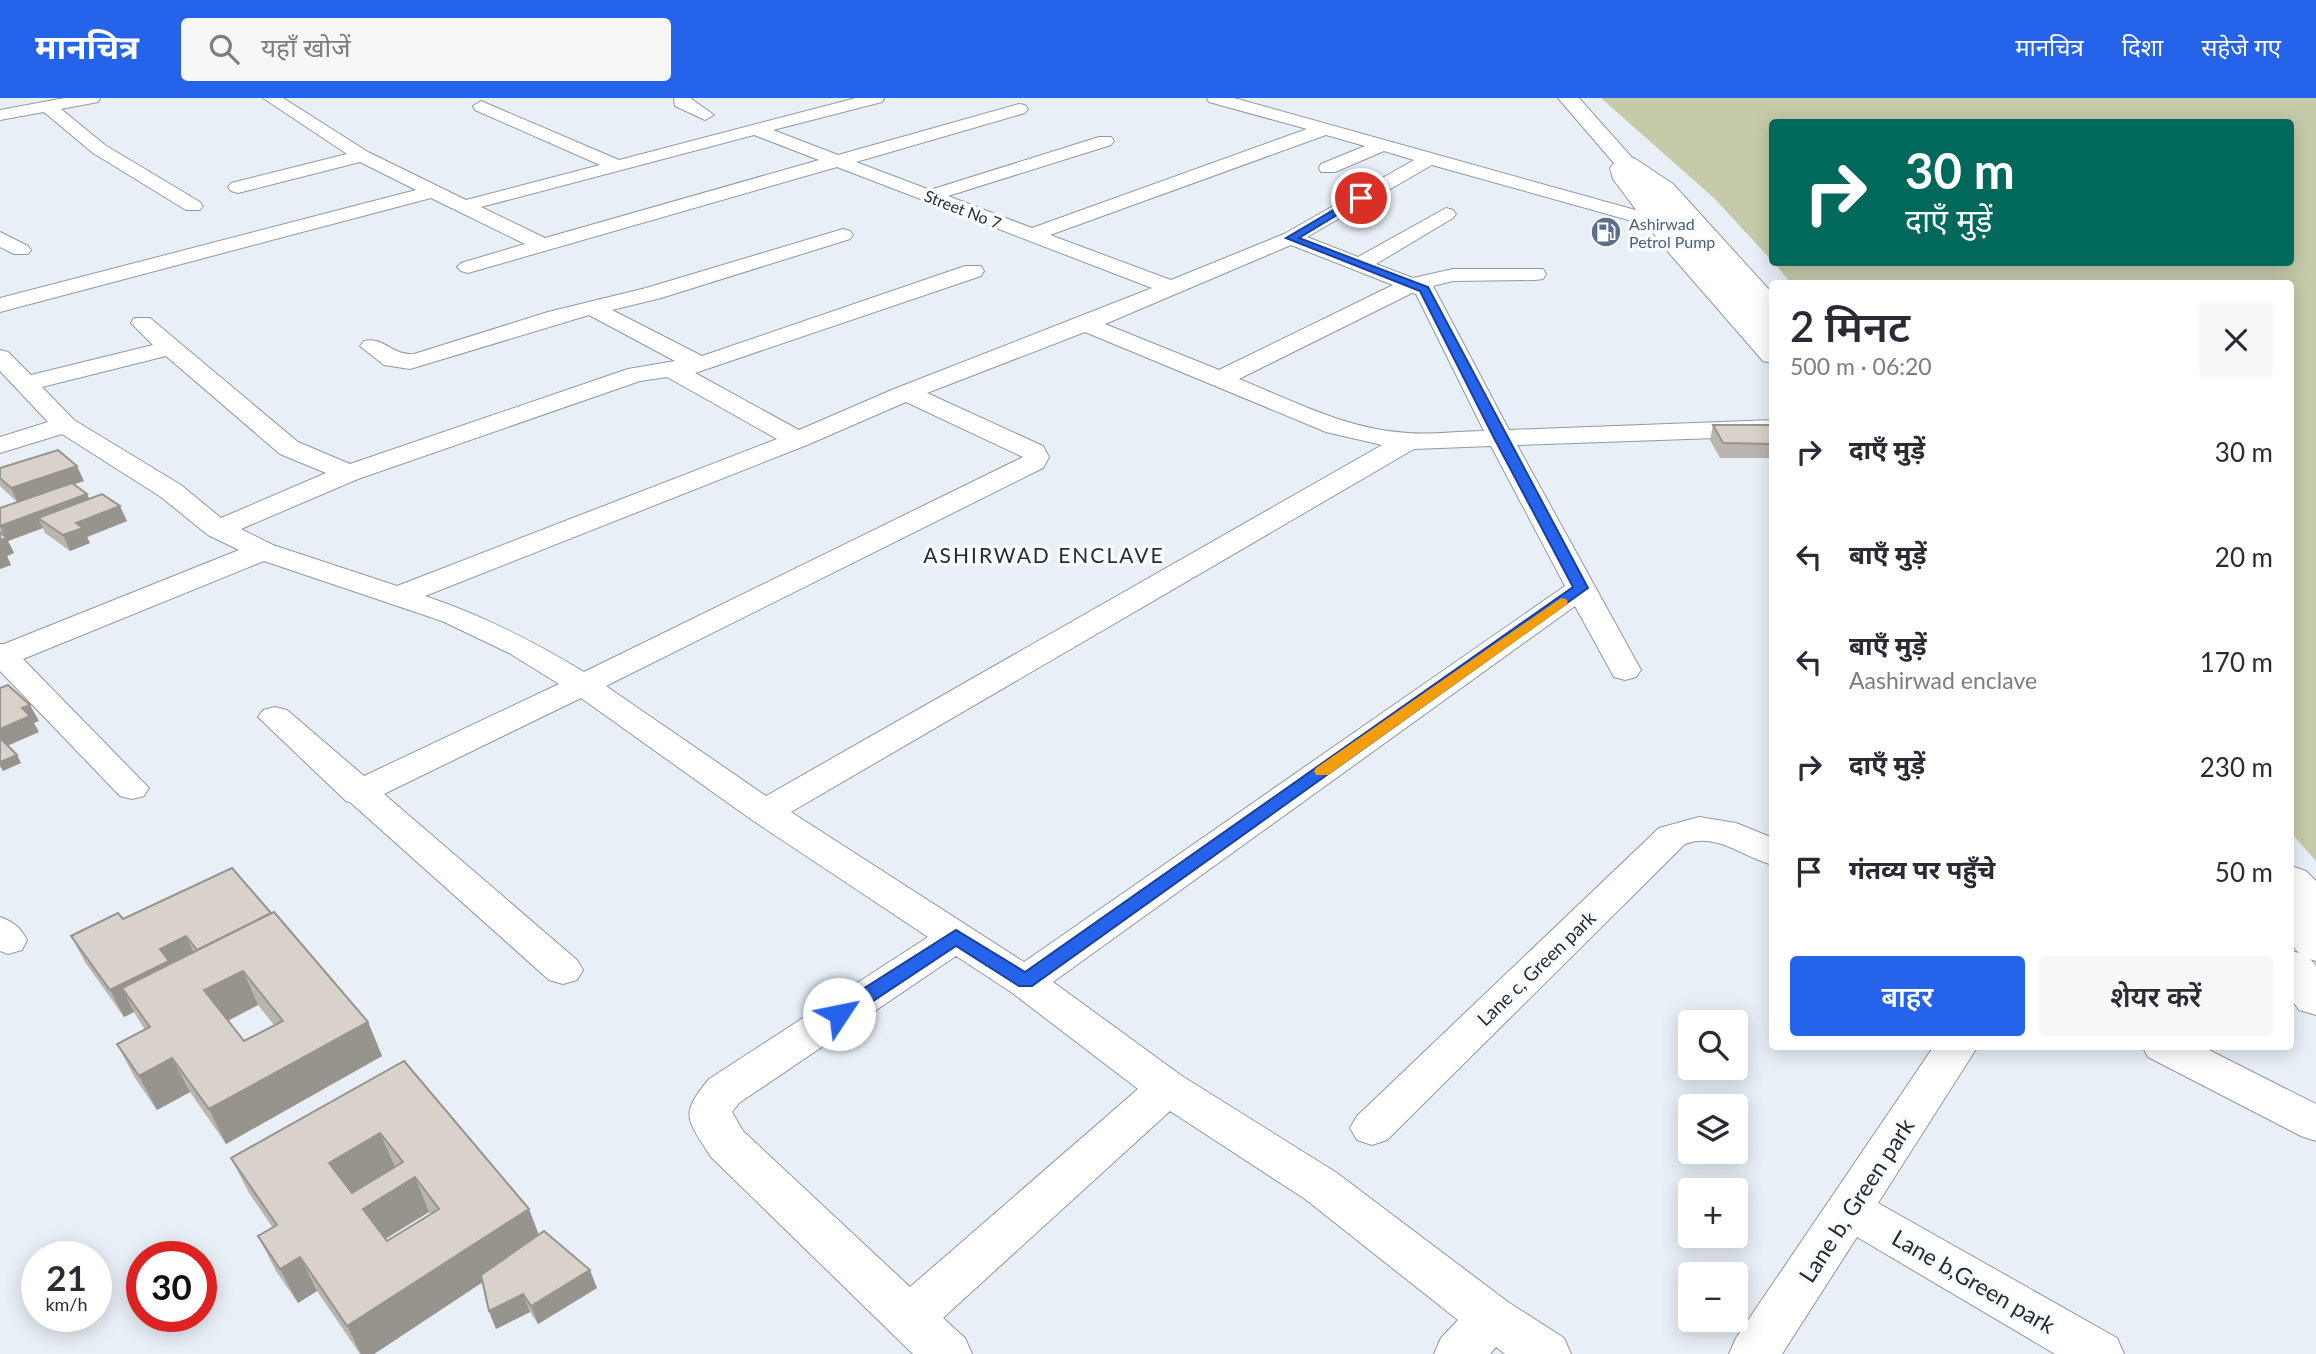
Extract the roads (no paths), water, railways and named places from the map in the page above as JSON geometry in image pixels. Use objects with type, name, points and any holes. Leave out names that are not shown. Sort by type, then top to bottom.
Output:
[{"type":"street","points":[[2,113],[92,98]]},
{"type":"street","points":[[271,98],[362,156],[544,246]]},
{"type":"street","points":[[682,98],[681,102],[705,115]]},
{"type":"street","points":[[464,206],[876,98]]},
{"type":"street","points":[[1215,98],[1657,222]]},
{"type":"street","points":[[1567,98],[1626,163],[1689,240],[1769,328]]},
{"type":"street","points":[[47,106],[99,149],[193,206]]},
{"type":"street","points":[[481,106],[618,166]]},
{"type":"street","points":[[468,267],[1019,109]]},
{"type":"street","points":[[1031,235],[1325,129]]},
{"type":"street","name":"Street No 7","points":[[756,130],[1171,288]]},
{"type":"street","points":[[929,196],[1105,141]]},
{"type":"street","points":[[1328,168],[1382,145]]},
{"type":"street","points":[[238,187],[362,156]]},
{"type":"street","points":[[398,596],[799,440],[907,393],[1085,324],[1291,238],[1430,158]]},
{"type":"street","points":[[1626,163],[1621,168],[1621,174],[1657,222],[1769,350]]},
{"type":"street","points":[[1626,163],[1665,190],[1769,306]]},
{"type":"street","points":[[0,305],[435,191]]},
{"type":"street","points":[[1361,264],[1446,214]]},
{"type":"street","points":[[372,346],[389,360],[407,362],[843,236]]},
{"type":"street","points":[[0,238],[21,250]]},
{"type":"street","points":[[1291,238],[1425,289],[1499,436],[1625,670]]},
{"type":"street","points":[[218,529],[349,473],[636,374],[700,365],[973,271]]},
{"type":"street","points":[[1220,379],[1413,284],[1453,275],[1535,274]]},
{"type":"street","points":[[594,309],[700,365]]},
{"type":"street","points":[[142,323],[289,448],[349,473]]},
{"type":"street","points":[[1085,324],[1335,427],[1364,435],[1408,441],[1769,428]]},
{"type":"street","points":[[26,384],[170,348]]},
{"type":"street","points":[[0,358],[65,425],[170,491],[218,529],[263,551],[398,596],[491,631],[583,685],[765,812],[1025,982],[1167,1088],[1321,1186],[1491,1317],[1546,1354]]},
{"type":"street","points":[[670,369],[799,440]]},
{"type":"street","points":[[358,793],[1034,462],[1034,452],[907,393]]},
{"type":"street","points":[[0,445],[65,425]]},
{"type":"street","points":[[765,812],[1408,441]]},
{"type":"street","points":[[132,788],[1,655],[263,551]]},
{"type":"street","points":[[1025,982],[1581,588]]},
{"type":"street","points":[[275,717],[358,793],[563,970]]},
{"type":"street","name":"Lane c, Green park","points":[[1372,1128],[1672,836],[1690,827],[1710,827],[1769,851]]},
{"type":"street","points":[[2294,884],[2316,908]]},
{"type":"street","points":[[2294,919],[2316,945]]},
{"type":"street","points":[[947,1354],[727,1144],[711,1120],[710,1108],[724,1091],[956,937]]},
{"type":"street","points":[[2294,971],[2316,998]]},
{"type":"street","name":"Lane b, Green park","points":[[1755,1354],[1954,1050]]},
{"type":"street","points":[[2171,1050],[2316,1124]]},
{"type":"street","points":[[908,1318],[1167,1088]]},
{"type":"street","name":"Lane b,Green park","points":[[1849,1209],[2099,1354]]},
{"type":"street","points":[[1459,1354],[1491,1317]]},
{"type":"place","name":"Ashirwad Petrol Pump","points":[[1606,232]]},
{"type":"district","name":"ASHIRWAD ENCLAVE","points":[[1044,554]]}]
